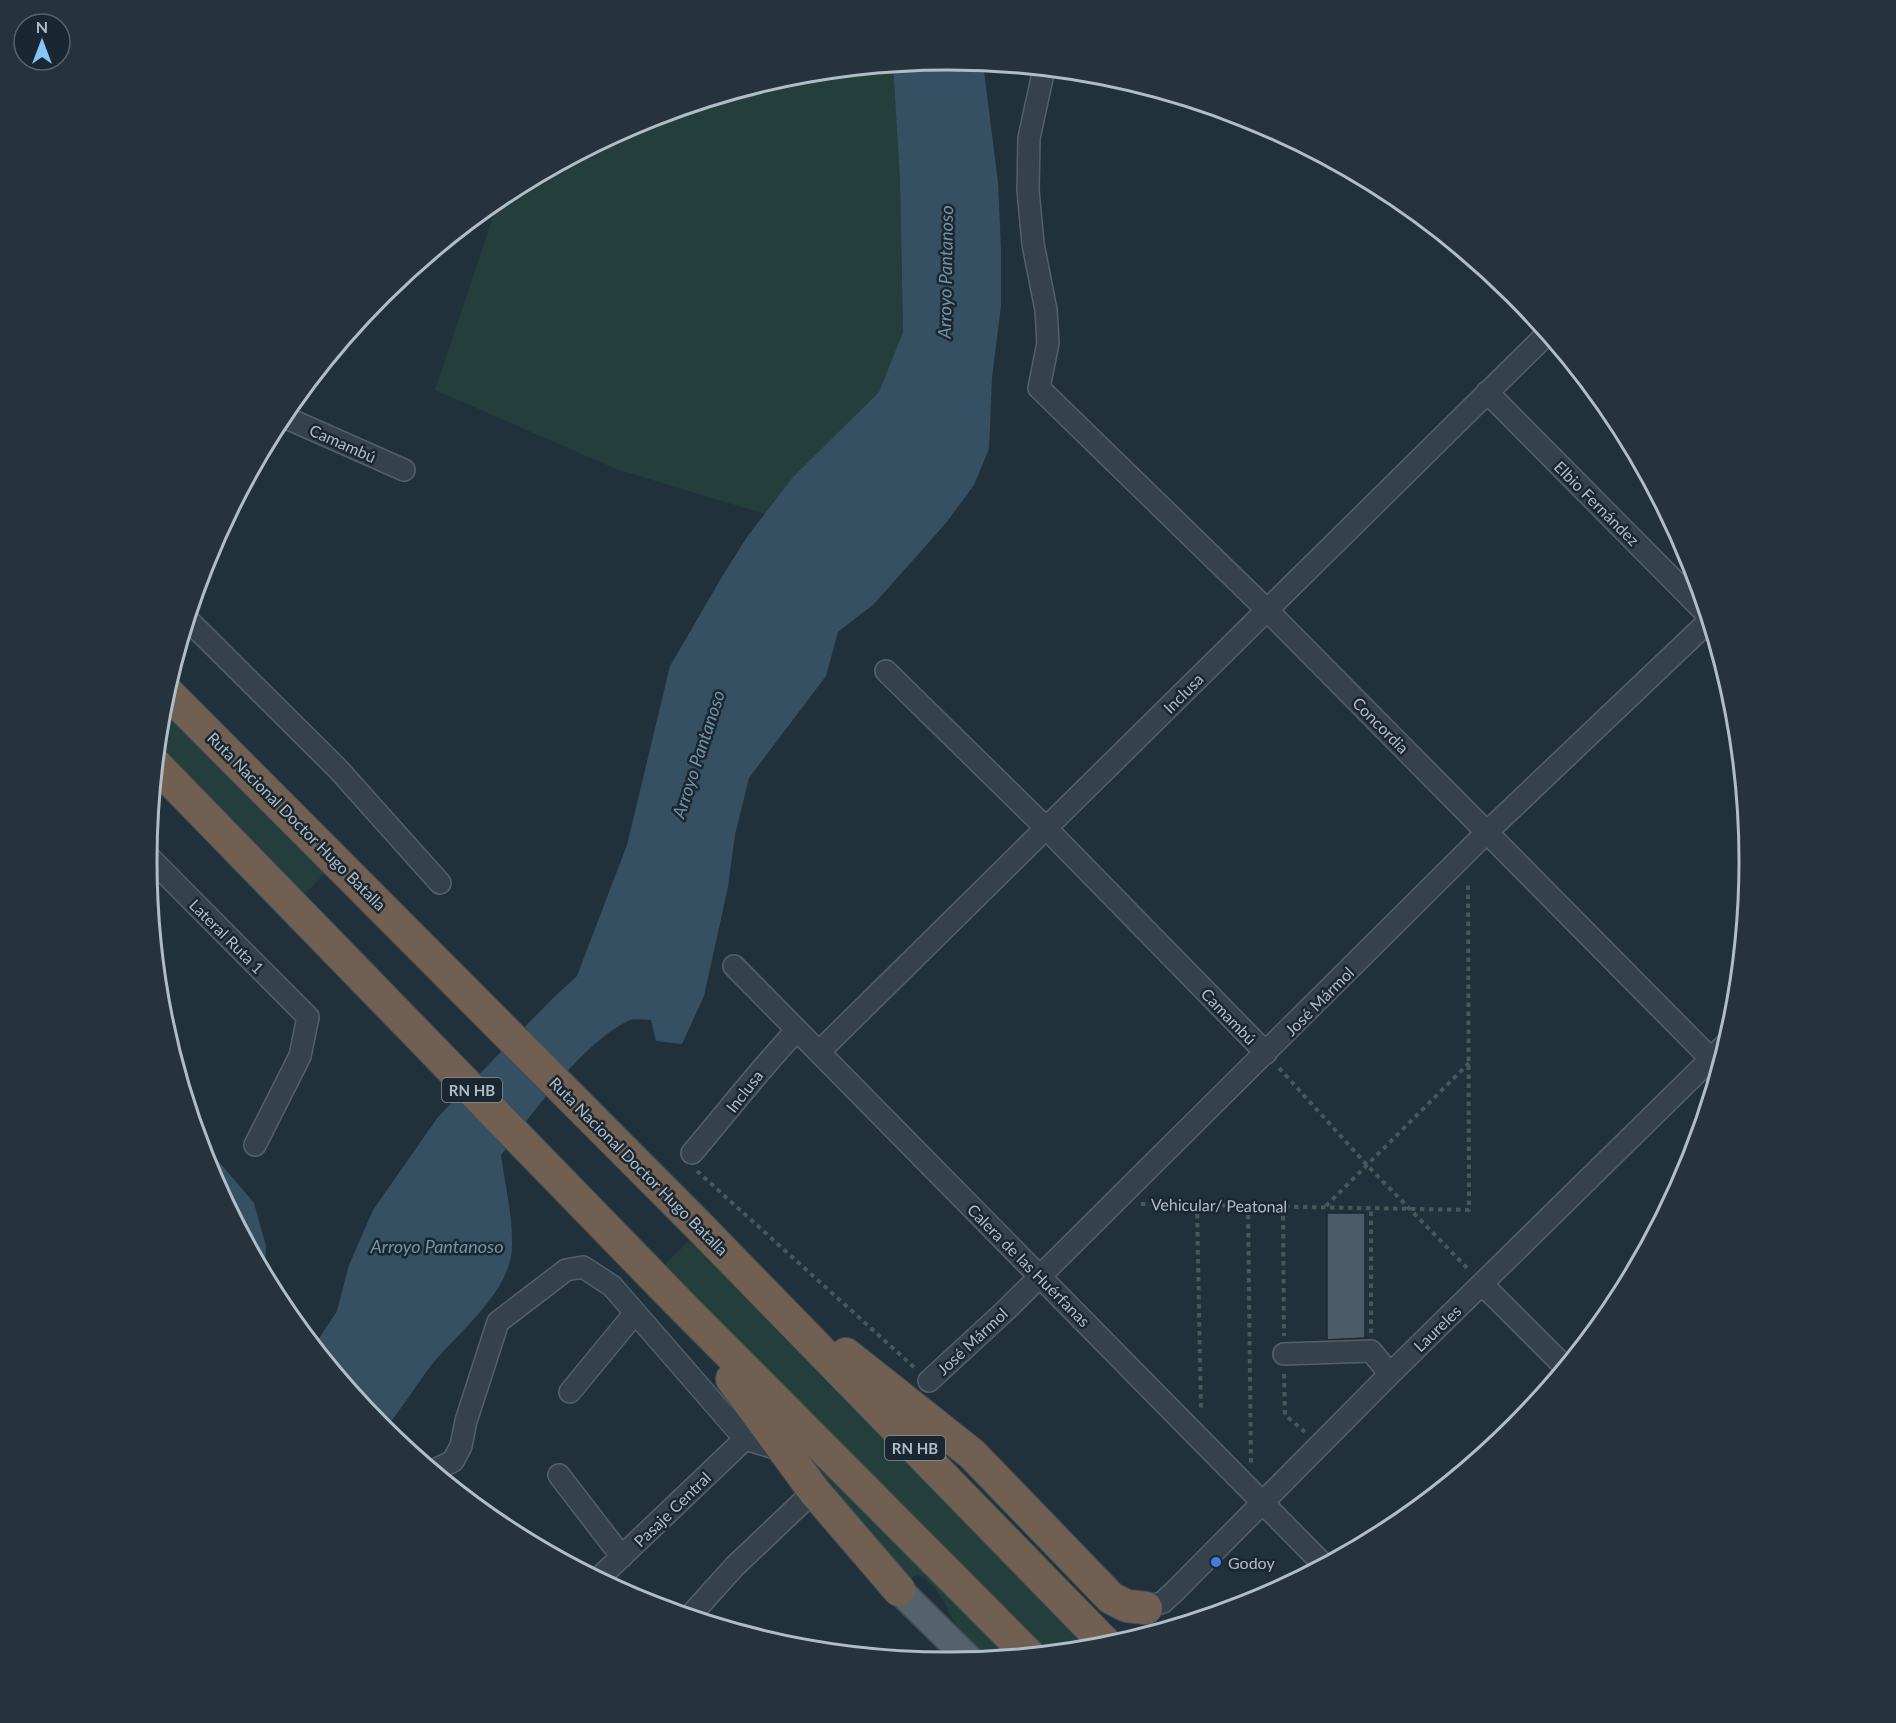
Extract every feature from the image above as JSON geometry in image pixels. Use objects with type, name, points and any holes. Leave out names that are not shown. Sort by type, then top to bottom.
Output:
[{"type":"highway","name":"Ruta Nacional Doctor Hugo Batalla","points":[[174,699],[698,1225],[1100,1637]]},
{"type":"highway","name":"RN HB","points":[[163,772],[678,1302],[1023,1649]]},
{"type":"highway","points":[[721,1250],[972,1454],[1111,1598],[1127,1606],[1146,1608]]},
{"type":"highway","points":[[678,1302],[814,1491],[899,1590]]},
{"type":"main road","points":[[899,1590],[962,1652]]},
{"type":"street","name":"Concordia","points":[[1042,76],[1029,138],[1028,190],[1033,244],[1047,310],[1048,343],[1039,388],[1267,610],[1713,1061]]},
{"type":"street","name":"Inclusa","points":[[819,1052],[1542,339]]},
{"type":"street","name":"Elbio Fernández","points":[[1487,393],[1696,604]]},
{"type":"street","name":"Camambú","points":[[291,420],[404,470]]},
{"type":"street","name":"José Mármol","points":[[929,1381],[1040,1276],[1487,832],[1703,626]]},
{"type":"street","points":[[193,628],[338,769],[440,883]]},
{"type":"street","name":"Camambú","points":[[886,671],[1046,828],[1266,1053]]},
{"type":"street","name":"Lateral Ruta 1","points":[[157,865],[308,1017],[300,1056],[255,1145]]},
{"type":"street","name":"Calera de las Huérfanas","points":[[734,966],[1319,1560]]},
{"type":"street","name":"Inclusa","points":[[692,1152],[743,1094],[761,1068],[797,1030]]},
{"type":"street","name":"Laureles","points":[[1146,1608],[1162,1602],[1174,1592],[1257,1496],[1390,1374],[1712,1066]]},
{"type":"street","points":[[440,1468],[453,1461],[461,1446],[466,1421],[498,1322],[566,1270],[583,1267],[612,1286],[745,1439],[785,1451]]},
{"type":"street","points":[[1482,1284],[1560,1362]]},
{"type":"street","points":[[570,1392],[636,1313]]},
{"type":"street","points":[[1284,1354],[1371,1351],[1390,1374]]},
{"type":"street","name":"Pasaje Central","points":[[604,1574],[745,1439]]},
{"type":"street","points":[[559,1475],[622,1557]]},
{"type":"street","points":[[694,1611],[735,1566],[814,1491]]},
{"type":"path","points":[[1326,1207],[1470,1062],[1468,853]]},
{"type":"path","name":"Camambú","points":[[1266,1053],[1367,1165],[1482,1284]]},
{"type":"path","name":"Vehicular/ Peatonal","points":[[1113,1204],[1469,1210],[1470,1062]]},
{"type":"path","points":[[692,1152],[697,1170],[929,1381]]},
{"type":"path","points":[[1197,1205],[1201,1440]]},
{"type":"path","points":[[1248,1206],[1257,1496]]},
{"type":"path","points":[[1371,1208],[1371,1351]]},
{"type":"green space","points":[[893,72],[900,180],[903,332],[879,392],[793,477],[765,514],[616,469],[435,390],[494,215],[509,204],[552,176],[598,152],[694,112],[743,97],[794,86],[845,77]]},
{"type":"green space","points":[[171,716],[325,873],[303,896],[165,754]]},
{"type":"green space","points":[[689,1241],[1080,1641],[1040,1647],[665,1264]]},
{"type":"green space","points":[[790,1440],[811,1451],[1006,1650],[982,1651],[959,1628],[932,1585],[918,1575],[904,1581]]},
{"type":"water","name":"Arroyo Pantanoso","points":[[984,71],[998,182],[1001,249],[1001,306],[992,378],[989,449],[974,485],[946,523],[874,604],[838,632],[826,676],[749,778],[735,835],[728,887],[704,996],[682,1044],[656,1041],[651,1020],[628,1021],[593,1046],[558,1081],[527,1120],[501,1155],[512,1236],[509,1263],[503,1279],[482,1310],[433,1363],[390,1422],[353,1383],[318,1340],[337,1311],[349,1265],[373,1210],[438,1117],[577,976],[627,845],[670,666],[723,575],[747,537],[793,477],[879,392],[903,332],[900,180],[893,72]]},
{"type":"water","points":[[214,1156],[254,1203],[266,1246],[265,1261]]},
{"type":"building","points":[[1327,1213],[1365,1213],[1365,1338],[1327,1340]]},
{"type":"place","name":"Godoy","points":[[1216,1562]]}]
